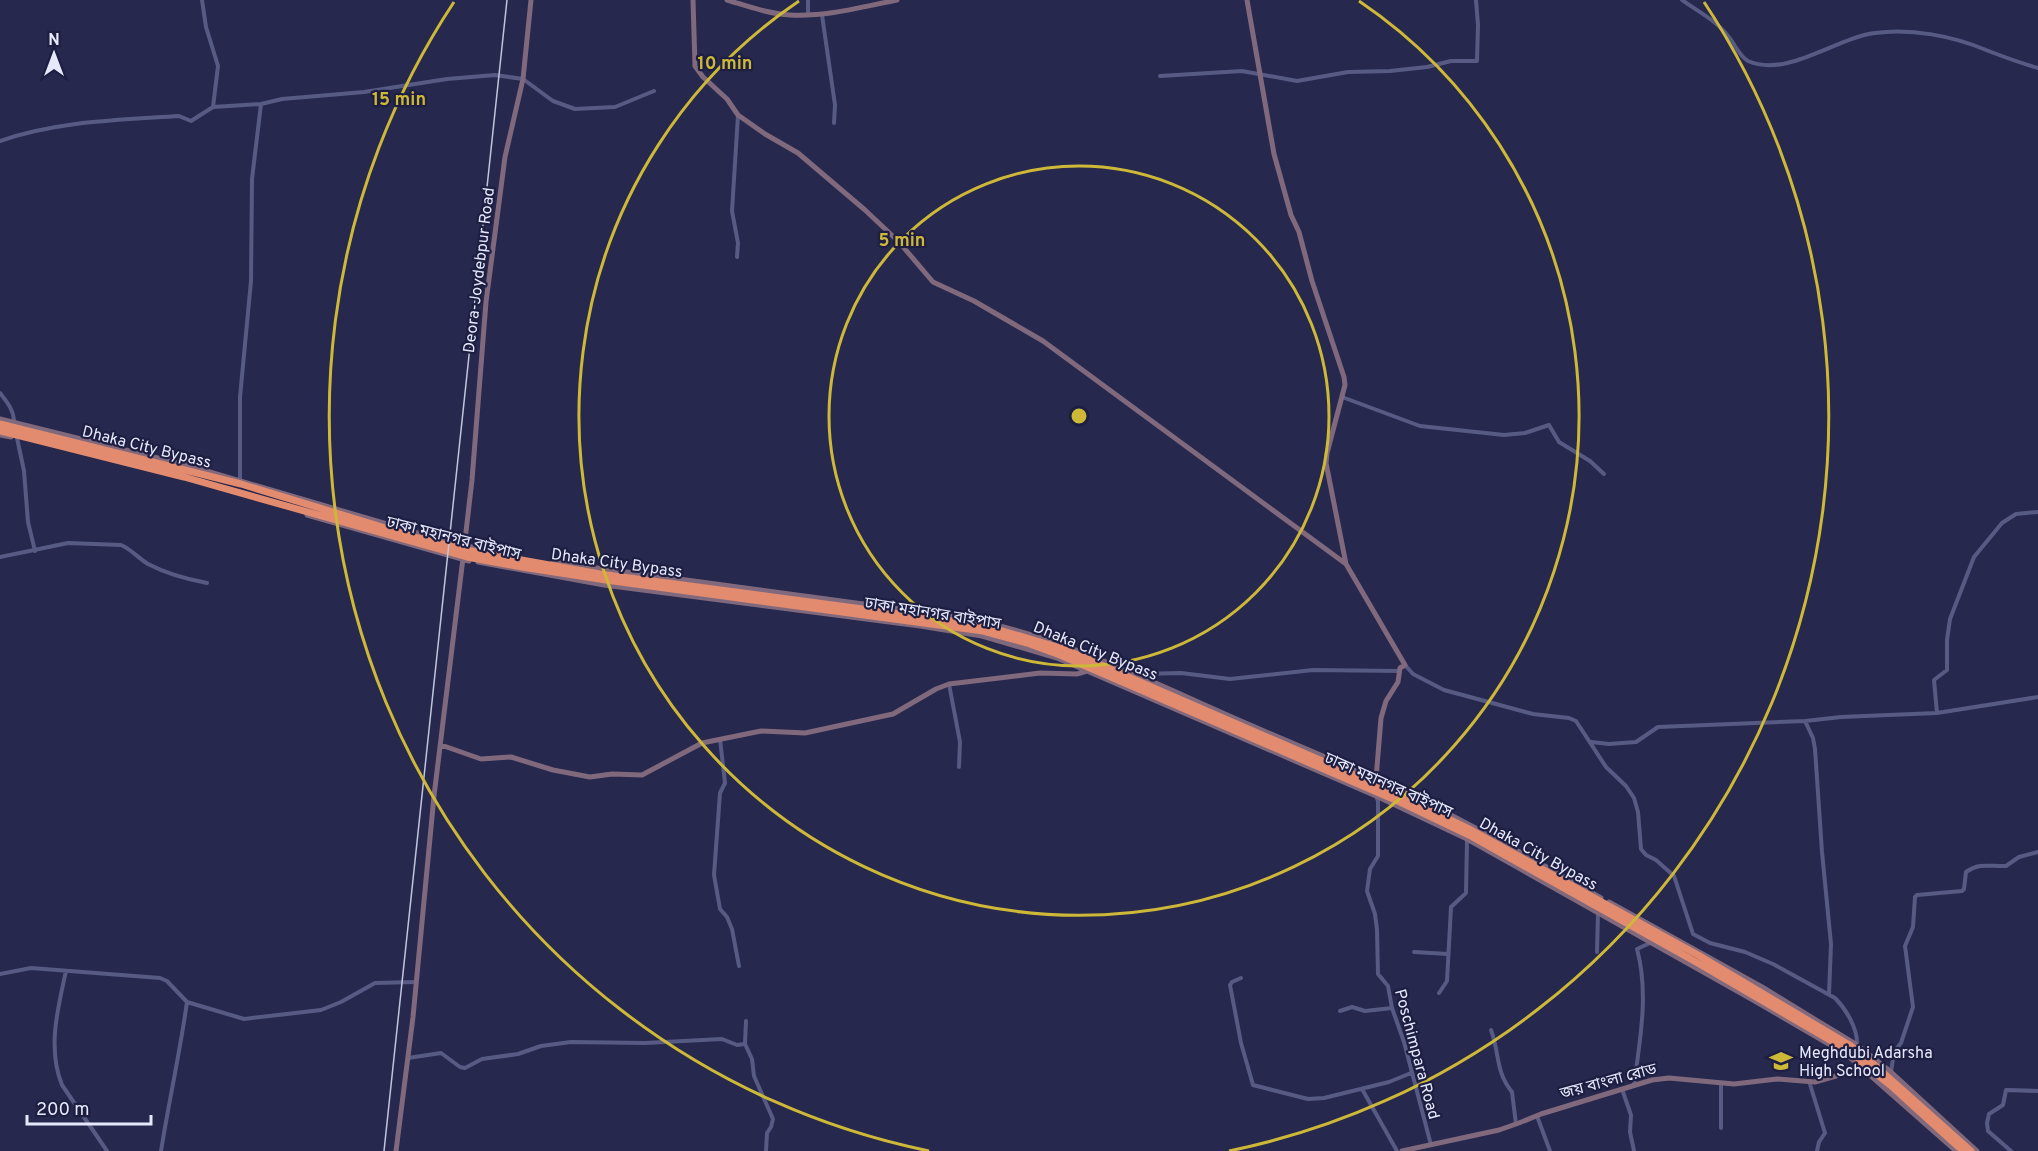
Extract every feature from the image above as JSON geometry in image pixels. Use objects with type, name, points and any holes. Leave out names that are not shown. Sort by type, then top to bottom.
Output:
[{"type":"highway","name":"Dhaka City Bypass","points":[[0,424],[241,484],[439,547],[465,553],[600,574],[982,625],[1064,649],[1382,787],[1523,858],[1698,956],[1851,1046],[1971,1151]]},
{"type":"highway","name":"ঢাকা মহানগর বাইপাস","points":[[0,433],[184,477],[439,547]]},
{"type":"highway","name":"ঢাকা মহানগর বাইপাস","points":[[465,553],[585,577],[983,632],[1028,643],[1060,655],[1400,802],[1469,835],[1688,957],[1847,1050],[1890,1085],[1963,1151]]},
{"type":"main road","name":"Deora-Joydebpur Road","points":[[396,1151],[417,982],[441,745],[465,553],[487,291],[505,157],[523,79],[531,0]]},
{"type":"main road","points":[[693,0],[696,66],[703,77],[727,99],[738,115],[798,153],[856,202],[899,242],[933,282],[974,301],[1043,341],[1346,564]]},
{"type":"main road","points":[[727,0],[771,12],[808,15],[822,15],[897,0]]},
{"type":"main road","points":[[1247,0],[1274,154],[1291,215],[1299,232],[1312,281],[1344,377],[1342,397],[1326,463],[1346,564],[1405,665],[1399,671],[1398,682],[1386,702],[1382,718],[1376,779]]},
{"type":"main road","points":[[0,419],[240,480],[465,553],[567,564],[983,621],[1065,646],[1376,779],[1473,826],[1526,855],[1762,987],[1857,1045],[1891,1072],[1977,1151]]},
{"type":"main road","points":[[0,433],[465,553],[604,585],[920,626],[982,636],[1058,658],[1376,796],[1467,839],[1794,1023],[1860,1065],[1956,1151]]},
{"type":"main road","points":[[441,745],[481,759],[511,758],[553,770],[590,777],[645,774],[702,743],[761,731],[805,733],[893,714],[949,684],[1040,673],[1077,674],[1087,671]]},
{"type":"main road","name":"জয় বাংলা রোড","points":[[1402,1151],[1415,1150],[1516,1125],[1537,1115],[1622,1088],[1664,1078],[1721,1083],[1777,1079],[1809,1081],[1824,1080],[1860,1065]]},
{"type":"street","points":[[202,0],[206,27],[218,66],[213,107]]},
{"type":"street","points":[[808,0],[808,15]]},
{"type":"street","points":[[1160,76],[1230,70],[1297,81],[1348,72],[1390,71],[1451,62],[1477,61],[1479,47],[1476,0]]},
{"type":"street","points":[[1682,0],[1723,30],[1746,60],[1760,64],[1776,65],[1794,62],[1856,36],[1877,32],[1909,32],[1946,37],[2038,68]]},
{"type":"street","points":[[822,15],[835,105],[834,123]]},
{"type":"street","points":[[0,141],[17,135],[97,121],[178,116],[190,121],[213,107],[261,104],[282,99],[364,92],[447,79],[495,75],[523,79],[553,101],[575,109],[615,107],[654,92]]},
{"type":"street","points":[[240,480],[240,397],[251,281],[252,179],[261,104]]},
{"type":"street","points":[[737,257],[738,243],[732,211],[738,115]]},
{"type":"street","points":[[0,393],[9,405],[14,422]]},
{"type":"street","points":[[1342,397],[1420,426],[1504,435],[1525,433],[1549,425],[1559,442],[1590,461],[1604,474]]},
{"type":"street","points":[[16,438],[24,471],[28,522],[35,551]]},
{"type":"street","points":[[1936,713],[1934,680],[1947,670],[1950,619],[1974,557],[2002,523],[2016,514],[2038,512]]},
{"type":"street","points":[[0,557],[68,543],[121,544],[149,564],[185,580],[207,583]]},
{"type":"street","points":[[1405,665],[1413,675],[1444,690],[1520,711],[1574,719],[1606,767],[1626,786],[1637,802],[1641,849],[1674,876],[1693,934],[1714,945],[1745,952],[1773,964],[1829,994],[1841,1005],[1857,1034],[1857,1045]]},
{"type":"street","points":[[1134,674],[1181,673],[1230,679],[1313,670],[1399,671]]},
{"type":"street","points":[[949,684],[960,742],[959,767]]},
{"type":"street","points":[[1590,742],[1609,744],[1636,742],[1658,727],[1805,722],[1841,717],[1936,713],[2038,697]]},
{"type":"street","points":[[1805,722],[1813,738],[1815,749],[1831,944],[1829,994]]},
{"type":"street","points":[[720,739],[724,783],[720,793],[714,875],[720,909],[727,916],[732,929],[739,966]]},
{"type":"street","name":"Poschimpara Road","points":[[1376,796],[1378,801],[1378,856],[1370,869],[1367,891],[1376,922],[1378,974],[1388,986],[1392,1008],[1404,1042],[1431,1145]]},
{"type":"street","points":[[1439,993],[1447,981],[1452,905],[1466,893],[1467,839]]},
{"type":"street","points":[[1891,1072],[1894,1052],[1901,1043],[1913,1007],[1905,946],[1913,927],[1915,897],[1962,891],[1966,872],[1969,870],[1983,865],[2006,866],[2019,857],[2038,852]]},
{"type":"street","points":[[1597,952],[1598,913]]},
{"type":"street","points":[[1634,1085],[1642,1034],[1644,987],[1643,970],[1637,949],[1651,942]]},
{"type":"street","points":[[1414,952],[1448,954]]},
{"type":"street","points":[[0,974],[30,968],[160,978],[169,983],[187,1002],[239,1018],[259,1018],[321,1010],[375,983],[417,982]]},
{"type":"street","points":[[66,971],[56,1017],[55,1050],[59,1077],[62,1085],[107,1151]]},
{"type":"street","points":[[1241,978],[1230,985],[1253,1085],[1308,1099],[1324,1098],[1393,1081],[1412,1072]]},
{"type":"street","points":[[162,1151],[187,1002]]},
{"type":"street","points":[[1340,1011],[1352,1007],[1365,1011],[1392,1008]]},
{"type":"street","points":[[746,1021],[745,1044],[752,1059],[754,1076],[773,1119],[767,1133],[766,1151]]},
{"type":"street","points":[[1491,1030],[1502,1077],[1506,1087],[1512,1092],[1516,1125]]},
{"type":"street","points":[[407,1058],[441,1053],[460,1067],[465,1068],[482,1059],[518,1054],[541,1046],[571,1042],[645,1043],[723,1039],[738,1045],[745,1044]]},
{"type":"street","points":[[1809,1081],[1825,1133],[1818,1142],[1817,1151]]},
{"type":"street","points":[[1721,1083],[1721,1128]]},
{"type":"street","points":[[1622,1088],[1631,1114],[1630,1136],[1634,1151]]},
{"type":"street","points":[[1362,1089],[1397,1151]]},
{"type":"street","points":[[2011,1151],[1988,1131],[1989,1114],[2003,1105],[2006,1090],[2038,1091]]},
{"type":"street","points":[[1537,1115],[1550,1151]]},
{"type":"railway","points":[[384,1151],[507,0]]},
{"type":"place","name":"Meghdubi Adarsha High School","points":[[1781,1061]]}]
